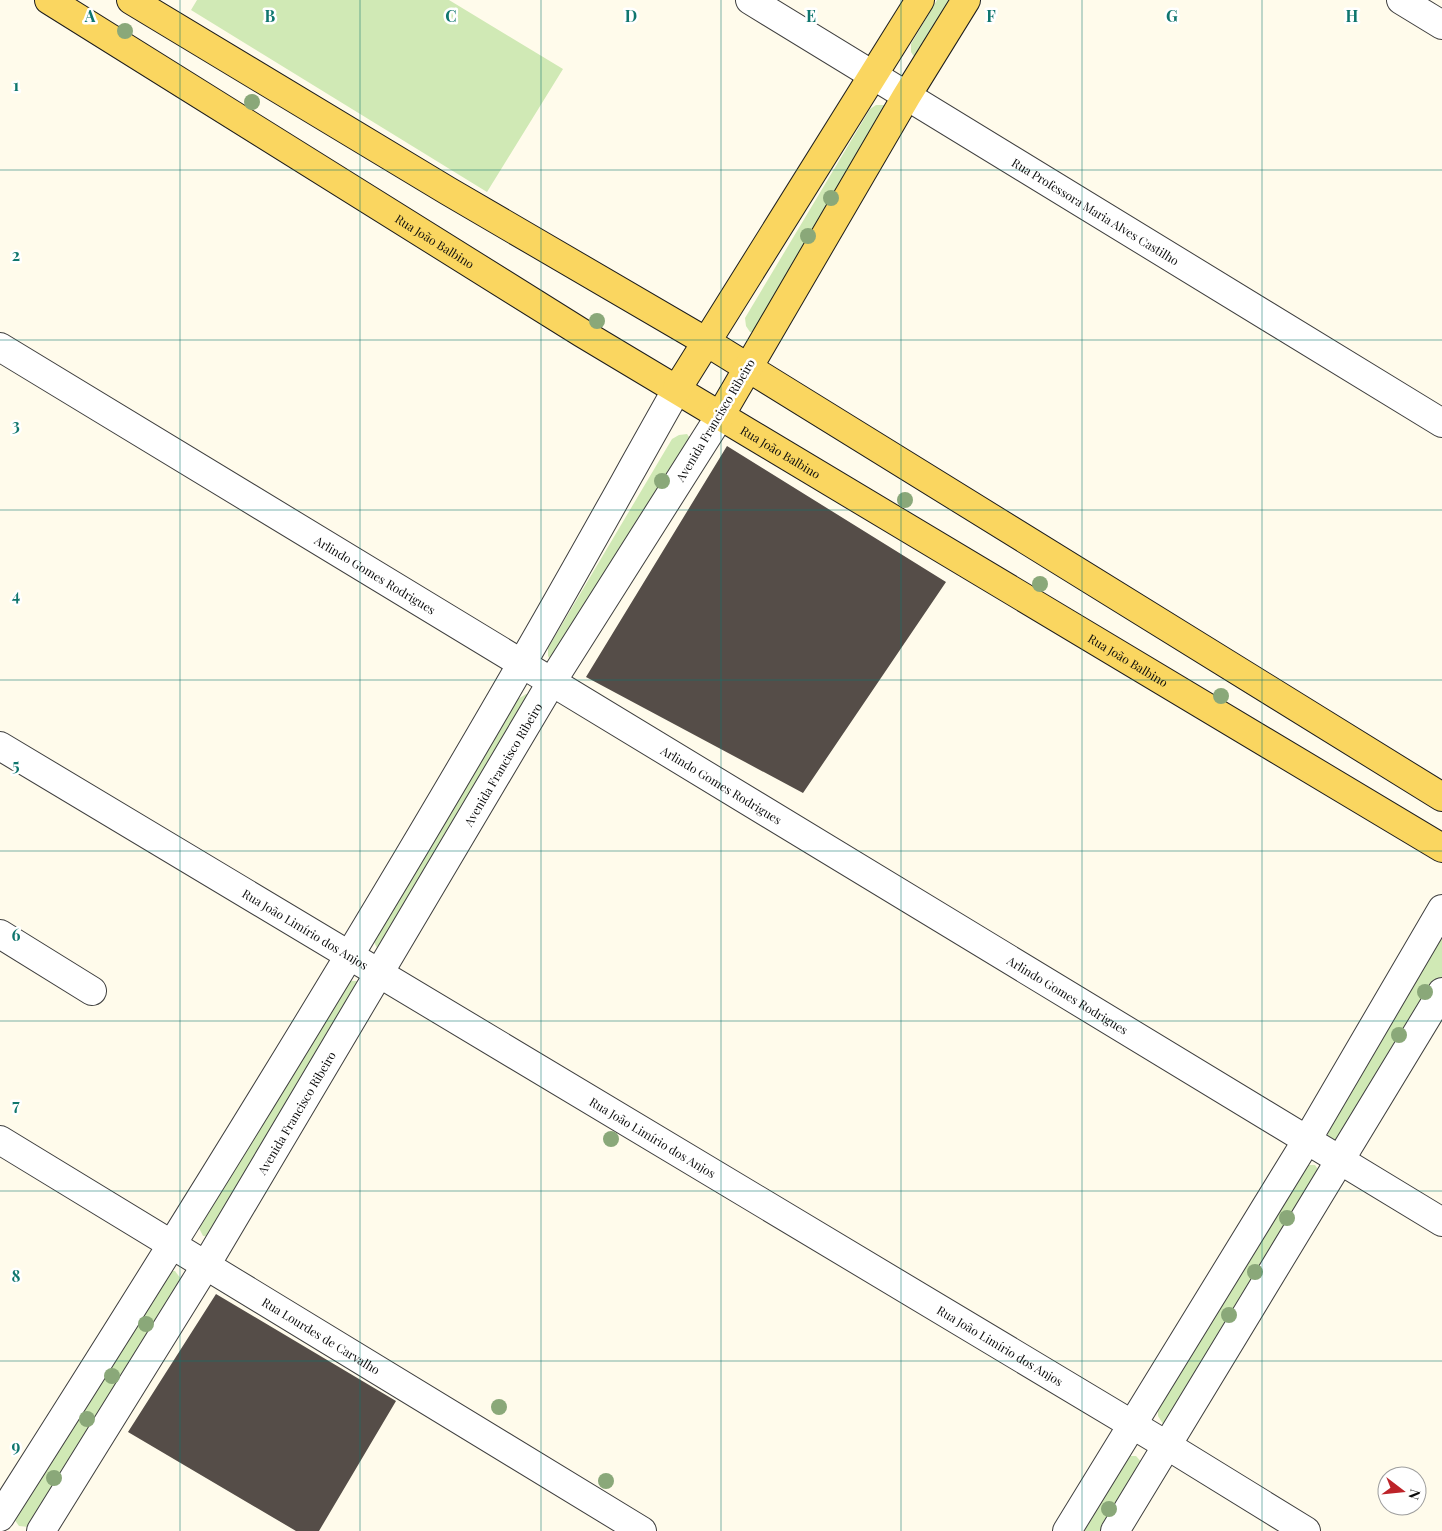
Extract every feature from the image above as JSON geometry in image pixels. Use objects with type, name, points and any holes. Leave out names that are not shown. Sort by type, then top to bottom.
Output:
[{"type":"main road","name":"Rua João Balbino","points":[[49,0],[582,333],[1442,848]]},
{"type":"main road","points":[[131,0],[448,191],[705,341],[1442,797]]},
{"type":"main road","points":[[677,389],[705,341],[874,76],[920,0]]},
{"type":"main road","name":"Avenida Francisco Ribeiro","points":[[720,416],[906,96],[966,0]]},
{"type":"street","name":"Rua Professora Maria Alves Castilho","points":[[750,0],[1442,422]]},
{"type":"street","points":[[1401,0],[1442,25]]},
{"type":"street","name":"Arlindo Gomes Rodrigues","points":[[0,347],[521,665],[1442,1222]]},
{"type":"street","points":[[0,1516],[173,1245],[349,956],[521,665],[677,389]]},
{"type":"street","name":"Avenida Francisco Ribeiro","points":[[41,1531],[206,1265],[551,683],[720,416]]},
{"type":"street","name":"Rua João Limírio dos Anjos","points":[[0,746],[1168,1446],[1306,1531]]},
{"type":"street","points":[[1066,1531],[1307,1140],[1442,909]]},
{"type":"street","points":[[0,934],[92,990]]},
{"type":"street","points":[[1115,1531],[1442,992]]},
{"type":"street","name":"Rua Lourdes de Carvalho","points":[[0,1140],[642,1531]]},
{"type":"green space","points":[[197,0],[449,0],[563,69],[487,192],[191,10]]},
{"type":"green space","points":[[937,0],[963,0],[915,58],[911,52],[911,44]]},
{"type":"green space","points":[[876,105],[885,105],[889,111],[759,333],[750,332],[746,326],[745,318],[870,109]]},
{"type":"green space","points":[[687,434],[692,441],[552,662],[548,656],[548,648],[672,439],[679,435]]},
{"type":"green space","points":[[526,694],[534,694],[378,950],[374,942],[374,933],[518,699]]},
{"type":"green space","points":[[1442,937],[1442,988],[1351,1140],[1333,1144],[1328,1136],[1328,1127]]},
{"type":"green space","points":[[351,981],[359,981],[214,1237],[203,1236],[199,1228],[199,1220],[343,985]]},
{"type":"green space","points":[[1306,1165],[1315,1165],[1321,1174],[1165,1424],[1163,1424],[1158,1416],[1158,1407]]},
{"type":"green space","points":[[166,1271],[175,1271],[181,1279],[29,1527],[19,1526],[14,1519]]},
{"type":"green space","points":[[1128,1456],[1136,1456],[1143,1464],[1109,1531],[1078,1531]]},
{"type":"building","points":[[727,446],[946,582],[803,793],[586,677]]},
{"type":"building","points":[[216,1294],[396,1401],[319,1531],[296,1531],[128,1432]]}]
